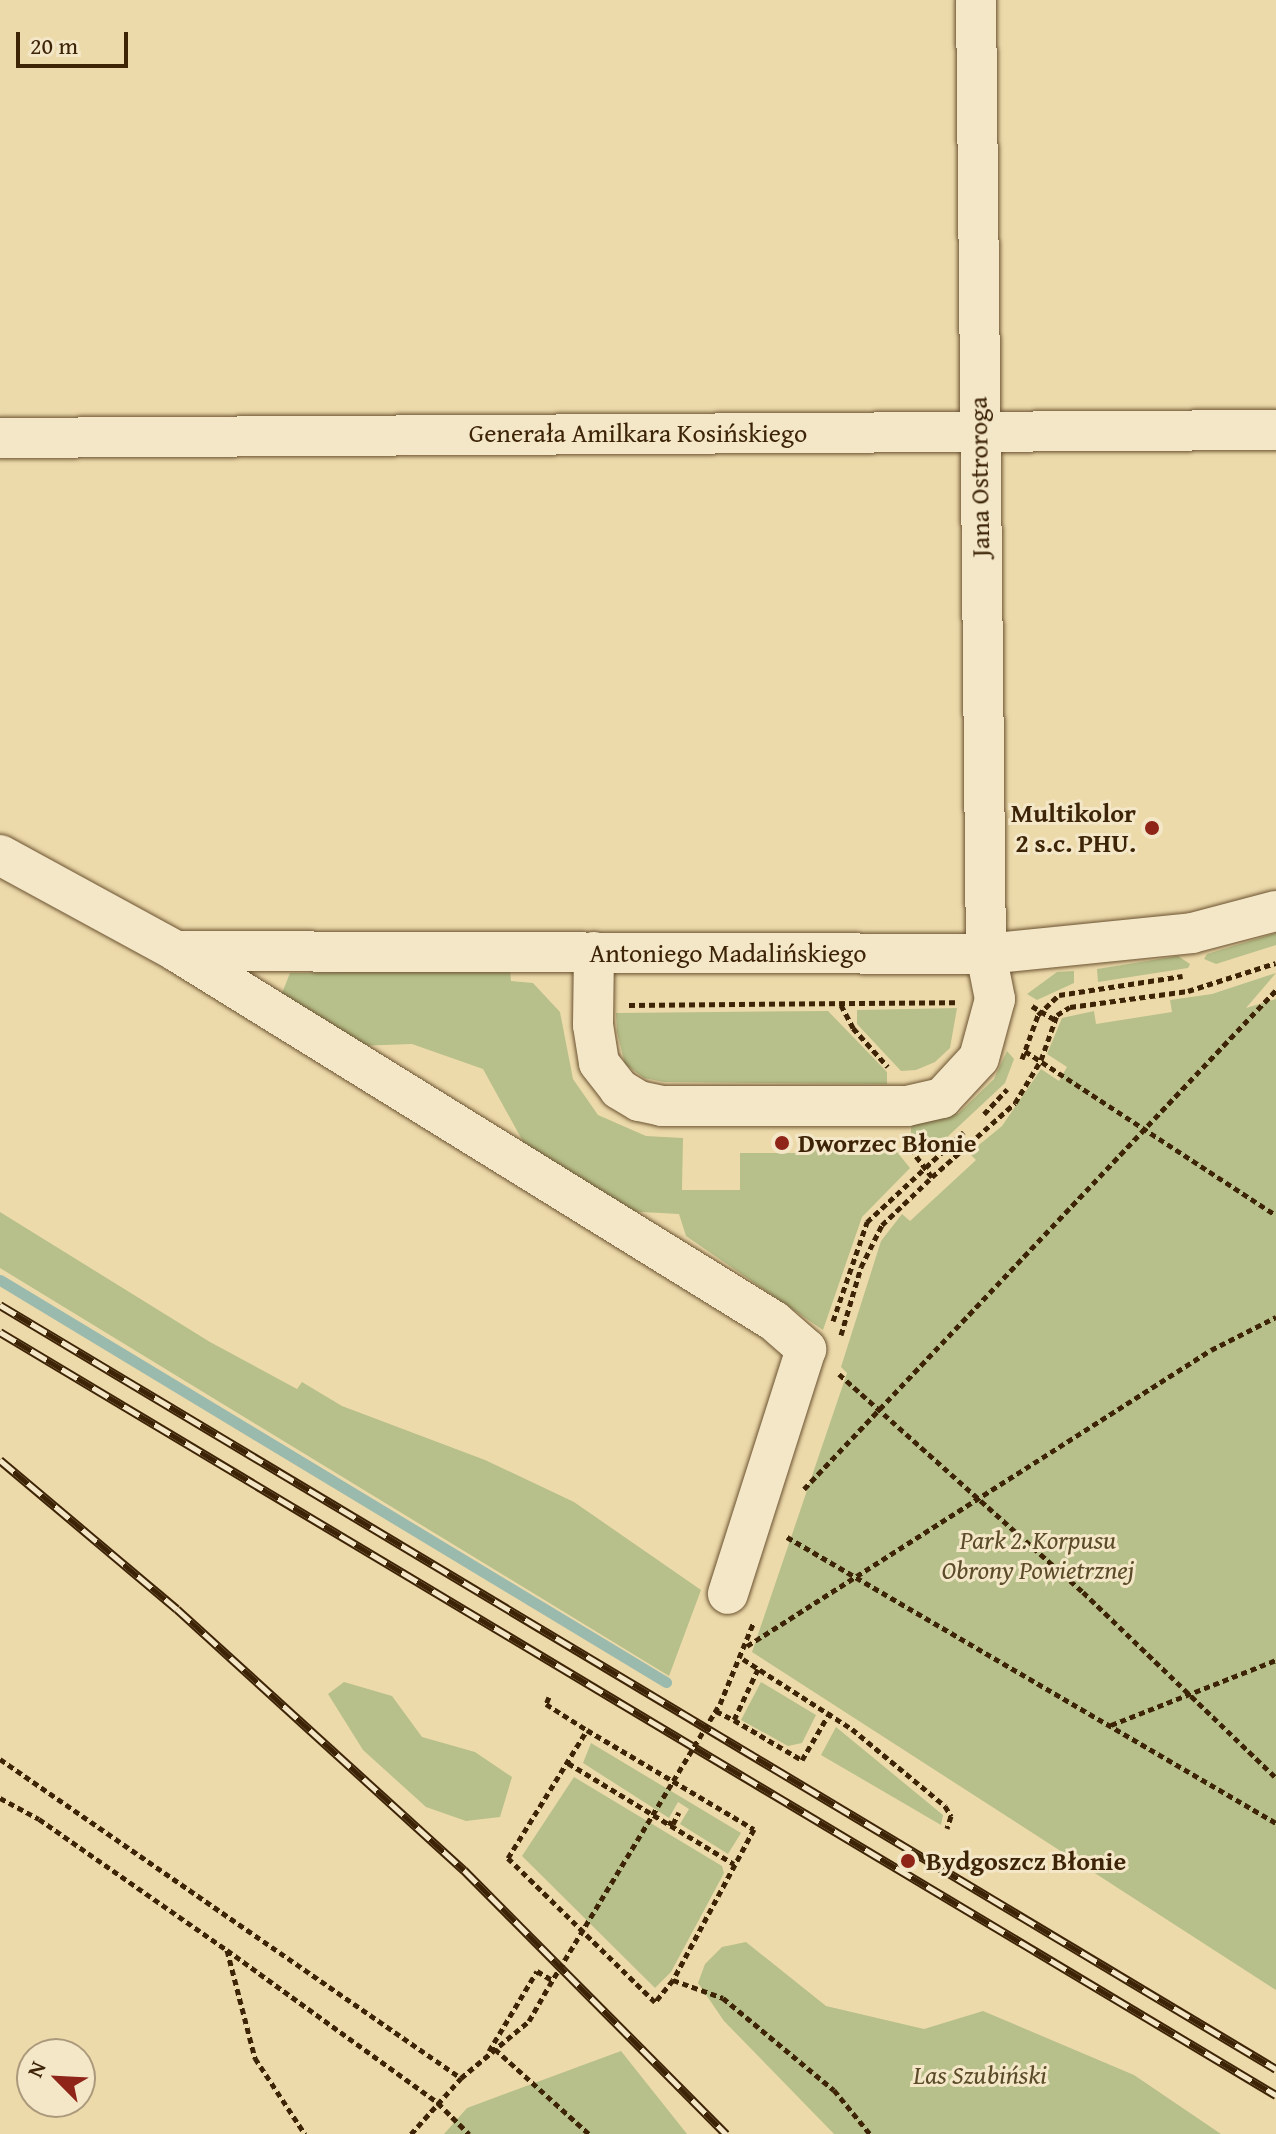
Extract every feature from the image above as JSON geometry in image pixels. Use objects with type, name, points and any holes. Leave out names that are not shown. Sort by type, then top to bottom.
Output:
[{"type":"street","name":"Jana Ostroroga","points":[[594,952],[593,1005],[599,1063],[619,1089],[662,1106],[927,1103],[955,1089],[979,1058],[976,1024],[995,999],[986,954],[978,430],[976,0]]},
{"type":"street","name":"Generała Amilkara Kosińskiego","points":[[0,438],[1276,430]]},
{"type":"street","name":"Antoniego Madalińskiego","points":[[0,855],[176,951],[774,1321],[823,1348]]},
{"type":"street","name":"Antoniego Madalińskiego","points":[[176,951],[986,954],[1192,933],[1276,911]]},
{"type":"street","points":[[741,1605],[823,1348]]},
{"type":"path","points":[[823,1348],[882,1225],[1015,1103],[1041,1060],[1057,1015],[1070,1007],[1188,991],[1276,963]]},
{"type":"path","points":[[1020,1064],[1038,1015],[1059,995],[1199,973]]},
{"type":"path","points":[[792,1502],[1276,990]]},
{"type":"path","points":[[960,1001],[976,1024],[1041,1060],[1276,1215]]},
{"type":"path","points":[[593,1005],[841,1005],[853,1028],[898,1078]]},
{"type":"path","points":[[823,1348],[867,1222],[996,1103],[1013,1081]]},
{"type":"path","points":[[923,1168],[932,1177]]},
{"type":"path","points":[[746,1647],[852,1575],[1211,1350],[1276,1317]]},
{"type":"path","points":[[823,1348],[876,1410],[975,1497],[1276,1778]]},
{"type":"path","points":[[777,1547],[785,1523]]},
{"type":"path","points":[[781,1533],[1276,1823]]},
{"type":"path","points":[[411,2134],[461,2078],[529,2021],[716,1711],[743,1659],[746,1647],[741,1605]]},
{"type":"path","points":[[743,1659],[830,1712],[945,1806],[951,1816],[947,1828]]},
{"type":"path","points":[[1110,1726],[1192,1697],[1276,1660]]},
{"type":"path","points":[[716,1711],[733,1722],[758,1668]]},
{"type":"path","points":[[549,1697],[546,1704],[754,1829],[673,1980],[655,2002],[508,1858],[587,1730]]},
{"type":"path","points":[[739,1712],[734,1720],[802,1760],[830,1712]]},
{"type":"path","points":[[0,1759],[461,2078]]},
{"type":"path","points":[[568,1763],[734,1864]]},
{"type":"path","points":[[0,1798],[39,1819],[227,1950],[438,2103],[466,2133]]},
{"type":"path","points":[[671,1826],[679,1812]]},
{"type":"path","points":[[655,1814],[673,1824],[675,1819]]},
{"type":"path","points":[[227,1950],[255,2058],[305,2134]]},
{"type":"path","points":[[487,2056],[537,1971],[552,1980]]},
{"type":"path","points":[[673,1980],[723,1998],[834,2090],[870,2134]]},
{"type":"path","points":[[495,2049],[589,2134]]},
{"type":"green space","points":[[1276,933],[1276,945],[1216,964],[1204,959],[1207,954]]},
{"type":"green space","points":[[1178,956],[1190,964],[1188,968],[1098,982],[1097,969]]},
{"type":"green space","points":[[510,969],[511,981],[533,983],[560,1012],[573,1079],[598,1115],[646,1136],[683,1138],[682,1190],[740,1190],[740,1153],[809,1153],[810,1144],[889,1142],[910,1168],[862,1217],[823,1330],[686,1236],[679,1214],[623,1211],[526,1147],[483,1069],[412,1044],[356,1046],[280,998],[290,973]]},
{"type":"green space","points":[[1074,971],[1074,983],[1037,1000],[1027,994],[1057,972]]},
{"type":"green space","name":"Park 2. Korpusu Obrony Powietrznej","points":[[1276,973],[1246,1008],[1276,999],[1276,1990],[752,1652],[847,1373],[841,1367],[881,1241],[902,1214],[910,1221],[976,1160],[969,1153],[1002,1126],[1041,1069],[1059,1081],[1067,1067],[1047,1054],[1062,1018],[1094,1011],[1096,1024],[1172,1012],[1170,1000],[1212,994]]},
{"type":"green space","points":[[957,1008],[950,1048],[935,1062],[916,1070],[901,1071],[857,1024],[857,1010]]},
{"type":"green space","points":[[828,1011],[887,1072],[887,1084],[664,1082],[644,1078],[625,1064],[617,1032],[616,1013]]},
{"type":"green space","points":[[1007,1051],[1014,1059],[1005,1083],[928,1155],[911,1136],[911,1125],[959,1113],[994,1079]]},
{"type":"green space","points":[[0,1212],[210,1342],[297,1389],[302,1382],[342,1406],[485,1460],[574,1502],[701,1590],[669,1676],[0,1268]]},
{"type":"green space","points":[[344,1682],[392,1696],[422,1737],[475,1752],[512,1777],[500,1817],[466,1821],[426,1807],[363,1750],[328,1694]]},
{"type":"green space","points":[[761,1682],[816,1715],[802,1743],[788,1746],[741,1720]]},
{"type":"green space","points":[[836,1727],[943,1815],[941,1825],[821,1755]]},
{"type":"green space","points":[[591,1743],[741,1833],[728,1854],[680,1824],[689,1809],[678,1802],[669,1818],[583,1763]]},
{"type":"green space","points":[[574,1777],[722,1866],[724,1873],[671,1972],[655,1988],[522,1856]]},
{"type":"green space","name":"Las Szubiński","points":[[746,1942],[826,2006],[924,2029],[983,2011],[1134,2075],[1221,2134],[834,2134],[724,2021],[698,1983],[705,1964],[722,1947]]},
{"type":"green space","points":[[621,2051],[687,2134],[444,2134],[467,2108]]},
{"type":"waterway","points":[[0,1280],[666,1682]]},
{"type":"railway","points":[[0,1305],[1276,2069]]},
{"type":"railway","points":[[0,1332],[1276,2095]]},
{"type":"railway","points":[[0,1460],[177,1609],[464,1870],[726,2134]]},
{"type":"place","name":"Multikolor 2 s.c. PHU.","points":[[1152,828]]},
{"type":"place","name":"Dworzec Błonie","points":[[782,1143]]},
{"type":"place","name":"Bydgoszcz Błonie","points":[[908,1861]]}]
